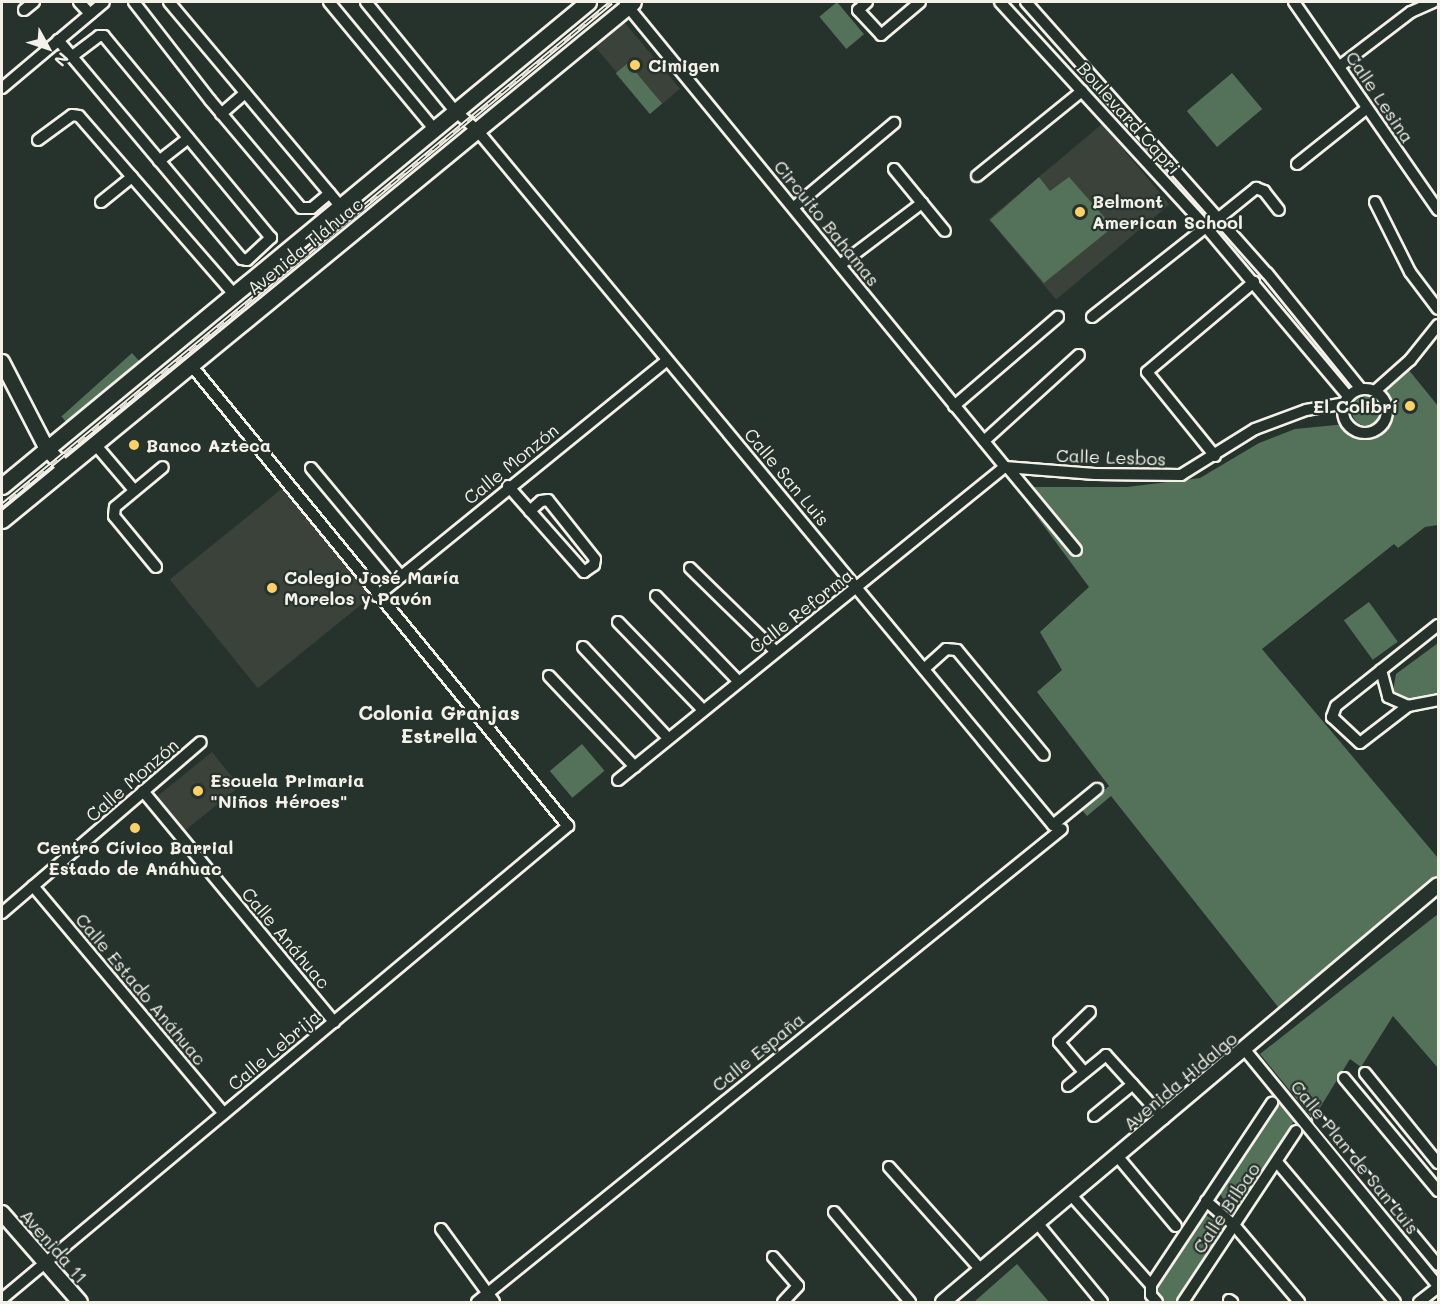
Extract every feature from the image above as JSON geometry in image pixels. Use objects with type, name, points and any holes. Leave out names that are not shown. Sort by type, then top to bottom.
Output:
[{"type":"main road","name":"Avenida Tláhuac","points":[[2,486],[588,2]]},
{"type":"main road","name":"Avenida Tláhuac","points":[[3,515],[191,365],[628,3]]},
{"type":"street","points":[[24,10],[34,2]]},
{"type":"street","points":[[79,2],[90,14]]},
{"type":"street","points":[[2,88],[104,2]]},
{"type":"street","points":[[134,2],[221,114],[301,208],[308,210],[330,193]]},
{"type":"street","points":[[169,2],[340,206]]},
{"type":"street","name":"Calle San Luis","points":[[366,2],[455,111],[477,130],[1058,828]]},
{"type":"street","points":[[863,6],[881,35],[921,2]]},
{"type":"street","name":"Boulevard Capri","points":[[1000,2],[1254,282],[1346,399]]},
{"type":"street","name":"Boulevard Capri","points":[[1026,2],[1219,218],[1361,389]]},
{"type":"street","name":"Calle Lesina","points":[[1294,2],[1438,210]]},
{"type":"street","points":[[1340,66],[1411,12],[1434,2]]},
{"type":"street","name":"Circuito Bahamas","points":[[628,3],[954,405],[1076,550]]},
{"type":"street","points":[[335,4],[434,129]]},
{"type":"street","points":[[58,40],[159,161],[247,260],[271,236],[104,36],[99,36],[72,56]]},
{"type":"street","points":[[977,176],[1082,91]]},
{"type":"street","points":[[221,114],[245,93]]},
{"type":"street","points":[[1297,164],[1366,109]]},
{"type":"street","points":[[38,140],[72,114],[79,116],[234,294]]},
{"type":"street","points":[[794,207],[894,123]]},
{"type":"street","points":[[159,161],[188,138]]},
{"type":"street","points":[[894,169],[945,231]]},
{"type":"street","points":[[101,202],[132,177]]},
{"type":"street","points":[[1219,218],[1256,188],[1264,191],[1279,210]]},
{"type":"street","points":[[1376,202],[1410,272],[1438,309]]},
{"type":"street","points":[[840,265],[922,203]]},
{"type":"street","points":[[1092,317],[1206,227]]},
{"type":"street","points":[[1215,456],[1148,372],[1254,282]]},
{"type":"street","points":[[954,405],[1058,317]]},
{"type":"street","points":[[1375,390],[1388,408],[1385,422],[1374,432],[1359,433],[1347,424],[1346,399],[1361,389],[1375,390],[1410,360],[1438,325]]},
{"type":"street","points":[[984,441],[1079,355]]},
{"type":"street","name":"Calle Monzón","points":[[377,596],[508,486],[667,360]]},
{"type":"street","points":[[2,362],[47,449],[64,467]]},
{"type":"street","points":[[191,365],[377,596]]},
{"type":"street","name":"Calle Lesbos","points":[[1007,468],[1180,475],[1215,456],[1255,429],[1280,418],[1346,399]]},
{"type":"street","points":[[94,443],[134,490]]},
{"type":"street","points":[[156,567],[114,516],[115,507],[163,467]]},
{"type":"street","points":[[311,468],[401,576]]},
{"type":"street","name":"Calle Reforma","points":[[618,780],[738,681],[1007,468]]},
{"type":"street","points":[[508,486],[530,511],[584,572],[594,565],[596,559],[548,500],[541,501],[530,511]]},
{"type":"street","points":[[690,568],[776,651]]},
{"type":"street","name":"Calle Lebrija","points":[[2,1299],[568,826],[377,596]]},
{"type":"street","points":[[656,596],[738,681]]},
{"type":"street","points":[[618,622],[703,710]]},
{"type":"street","points":[[1438,625],[1336,706],[1332,717],[1360,743],[1408,706],[1438,700]]},
{"type":"street","points":[[583,647],[668,738]]},
{"type":"street","points":[[924,669],[946,649],[957,650],[1044,755]]},
{"type":"street","points":[[1381,670],[1388,697],[1408,706]]},
{"type":"street","points":[[549,676],[635,767]]},
{"type":"street","name":"Calle Monzón","points":[[2,913],[201,742]]},
{"type":"street","points":[[1058,828],[1097,789]]},
{"type":"street","name":"Calle Anáhuac","points":[[143,791],[334,1022]]},
{"type":"street","name":"Calle España","points":[[477,1302],[491,1298],[1058,828]]},
{"type":"street","name":"Avenida Hidalgo","points":[[943,1302],[1164,1119],[1438,885]]},
{"type":"street","name":"Calle Estado Anáhuac","points":[[33,886],[224,1113]]},
{"type":"street","points":[[1084,1072],[1059,1042],[1090,1012]]},
{"type":"street","name":"Calle Plan de San Luis","points":[[1245,1050],[1438,1286]]},
{"type":"street","points":[[1068,1086],[1106,1055],[1164,1119]]},
{"type":"street","points":[[1365,1073],[1438,1163]]},
{"type":"street","points":[[1344,1078],[1438,1191]]},
{"type":"street","points":[[1094,1116],[1133,1084]]},
{"type":"street","points":[[1157,1302],[1151,1295],[1151,1285],[1272,1103]]},
{"type":"street","points":[[1318,1120],[1438,1265]]},
{"type":"street","name":"Calle Bilbao","points":[[1183,1302],[1296,1131]]},
{"type":"street","points":[[1118,1157],[1176,1226]]},
{"type":"street","points":[[1276,1162],[1395,1302]]},
{"type":"street","points":[[889,1167],[982,1271]]},
{"type":"street","points":[[1071,1195],[1151,1285]]},
{"type":"street","points":[[1206,1201],[1234,1225],[1299,1302]]},
{"type":"street","points":[[834,1212],[910,1302]]},
{"type":"street","name":"Avenida 11","points":[[2,1213],[80,1302]]},
{"type":"street","points":[[1038,1224],[1102,1302]]},
{"type":"street","points":[[441,1229],[491,1298]]},
{"type":"street","points":[[773,1257],[798,1286],[783,1302]]},
{"type":"street","points":[[1419,1302],[1438,1286]]},
{"type":"shaded area","name":"Cimigen","points":[[619,16],[680,89],[651,113],[590,40]]},
{"type":"shaded area","name":"Belmont American School","points":[[1102,124],[1169,204],[1056,300],[989,219]]},
{"type":"shaded area","name":"Colegio José María Morelos y Pavón","points":[[284,487],[372,596],[258,688],[170,580]]},
{"type":"shaded area","name":"Escuela Primaria \"Niños Héroes\"","points":[[212,752],[240,786],[185,831],[157,797]]},
{"type":"green space","points":[[837,2],[864,34],[846,49],[819,17]]},
{"type":"green space","points":[[628,63],[662,104],[650,114],[616,73]]},
{"type":"green space","points":[[1232,73],[1262,109],[1217,147],[1187,111]]},
{"type":"green space","points":[[1039,177],[1050,191],[1069,177],[1113,227],[1044,283],[990,220]]},
{"type":"green space","points":[[132,353],[142,364],[71,428],[61,417]]},
{"type":"green space","points":[[1408,369],[1438,406],[1438,525],[1425,527],[1398,548],[1394,544],[1262,649],[1438,858],[1438,879],[1282,1012],[1111,796],[1087,816],[1082,810],[1109,786],[1037,692],[1062,670],[1040,632],[1089,587],[1015,487],[1127,487],[1200,478],[1259,443],[1295,429],[1346,424],[1359,433],[1373,432],[1388,415],[1381,394]]},
{"type":"green space","points":[[1367,396],[1378,400],[1382,411],[1378,422],[1367,426],[1356,422],[1352,411],[1356,400]]},
{"type":"green space","points":[[1369,602],[1398,642],[1373,660],[1344,620]]},
{"type":"green space","points":[[1438,643],[1438,697],[1415,701],[1393,691],[1396,674]]},
{"type":"green space","points":[[582,744],[604,771],[572,798],[550,771]]},
{"type":"green space","points":[[1438,914],[1438,1068],[1393,1016],[1361,1067],[1350,1059],[1313,1119],[1260,1054]]},
{"type":"green space","points":[[1279,1102],[1294,1121],[1240,1204],[1227,1205],[1219,1192]]},
{"type":"green space","points":[[1206,1215],[1223,1228],[1176,1302],[1163,1302],[1154,1293]]},
{"type":"green space","points":[[1017,1264],[1049,1302],[974,1302]]},
{"type":"railway","points":[[2,505],[611,2]]},
{"type":"place","name":"Cimigen","points":[[635,65]]},
{"type":"place","name":"Belmont American School","points":[[1080,212]]},
{"type":"place","name":"El Colibrí","points":[[1410,406]]},
{"type":"place","name":"Banco Azteca","points":[[134,445]]},
{"type":"place","name":"Colegio José María Morelos y Pavón","points":[[272,588]]},
{"type":"place","name":"Escuela Primaria \"Niños Héroes\"","points":[[198,791]]},
{"type":"place","name":"Centro Cívico Barrial Estado de Anáhuac","points":[[135,828]]},
{"type":"district","name":"Colonia Granjas Estrella","points":[[439,724]]}]
